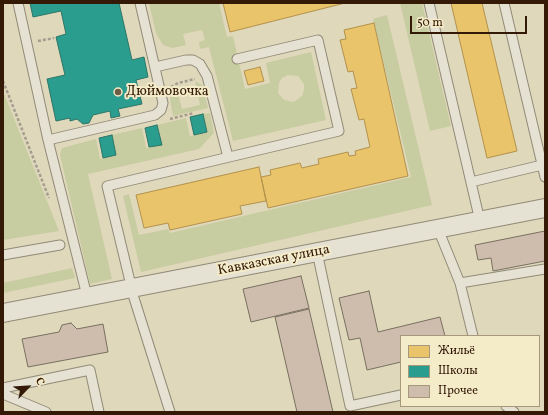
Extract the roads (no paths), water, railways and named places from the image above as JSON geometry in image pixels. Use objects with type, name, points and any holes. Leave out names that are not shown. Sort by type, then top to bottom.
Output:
[{"type":"street","name":"Кавказская улица","points":[[3,313],[545,208]]},
{"type":"lane","points":[[18,3],[48,140],[87,296]]},
{"type":"lane","points":[[48,140],[155,115],[161,110],[162,102],[140,3]]},
{"type":"lane","points":[[429,3],[480,221]]},
{"type":"lane","points":[[504,3],[545,177]]},
{"type":"lane","points":[[170,412],[131,288],[107,186],[339,131],[318,40],[237,59]]},
{"type":"lane","points":[[155,67],[186,60],[193,60],[200,64],[207,76],[228,157]]},
{"type":"lane","points":[[471,182],[542,165]]},
{"type":"lane","points":[[438,229],[460,283],[473,335]]},
{"type":"lane","points":[[3,255],[60,245]]},
{"type":"lane","points":[[317,252],[350,406],[400,395]]},
{"type":"lane","points":[[460,283],[545,269]]},
{"type":"lane","points":[[3,388],[90,370],[99,412]]},
{"type":"lane","points":[[3,394],[46,412]]},
{"type":"place","name":"Дюймовочка","points":[[118,92]]}]
